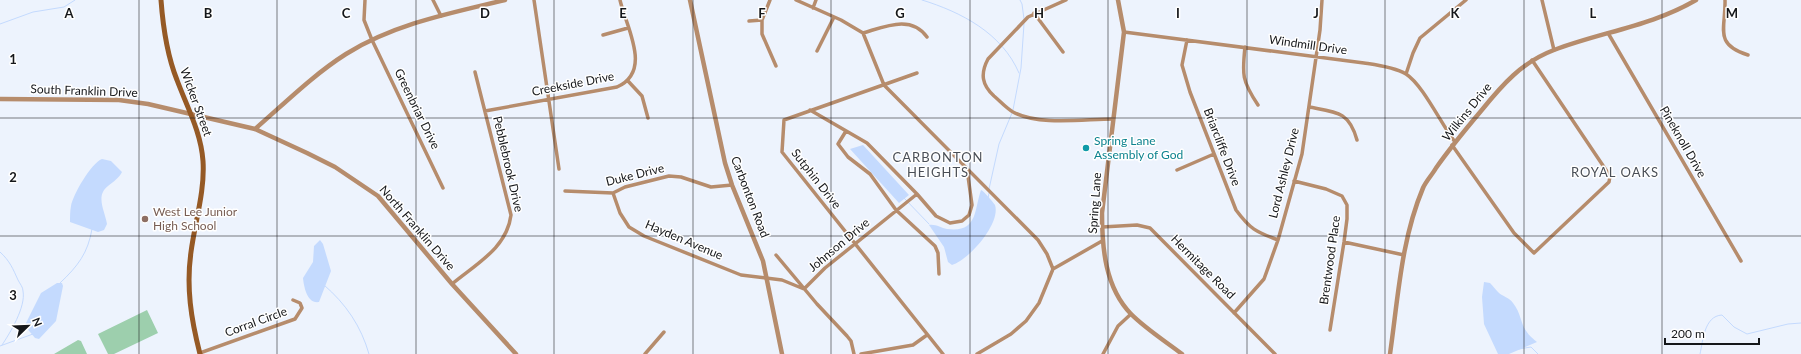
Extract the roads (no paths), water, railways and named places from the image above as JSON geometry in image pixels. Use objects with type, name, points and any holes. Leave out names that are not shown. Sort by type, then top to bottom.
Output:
[{"type":"main road","name":"Wicker Street","points":[[161,0],[170,59],[200,139],[203,162],[200,196],[191,253],[189,284],[189,305],[200,354]]},
{"type":"street","name":"Greenbriar Drive","points":[[365,0],[364,20],[372,40],[443,188]]},
{"type":"street","points":[[433,0],[440,16]]},
{"type":"street","points":[[255,129],[313,77],[347,53],[372,40],[403,27],[505,0]]},
{"type":"street","points":[[534,0],[559,169]]},
{"type":"street","name":"Creekside Drive","points":[[485,111],[617,87],[628,81],[637,62],[620,0]]},
{"type":"street","name":"Carbonton Road","points":[[690,0],[722,152],[732,185],[763,260],[782,354]]},
{"type":"street","points":[[770,0],[762,20],[762,34],[776,66]]},
{"type":"street","points":[[796,0],[834,17],[863,33],[884,85],[1038,240],[1047,254],[1053,270]]},
{"type":"street","points":[[813,8],[816,0]]},
{"type":"street","points":[[1066,0],[1034,13],[988,59],[984,67],[982,78],[986,89],[1011,111],[1023,117],[1038,119],[1113,119]]},
{"type":"street","name":"Spring Lane","points":[[1118,0],[1124,32],[1102,213],[1102,241],[1107,273],[1119,297],[1131,314],[1182,354]]},
{"type":"street","name":"Lord Ashley Drive","points":[[1234,313],[1264,279],[1278,240],[1302,154],[1317,57],[1322,0]]},
{"type":"street","points":[[1466,0],[1420,38],[1406,74],[1417,86],[1514,233],[1534,253],[1610,178],[1532,60]]},
{"type":"street","points":[[1542,0],[1554,50]]},
{"type":"street","name":"Wilkins Drive","points":[[1390,354],[1404,255],[1413,215],[1424,187],[1454,143],[1500,87],[1517,70],[1532,60],[1554,50],[1657,18],[1696,0]]},
{"type":"street","points":[[1725,0],[1723,30],[1725,39],[1728,45],[1734,49],[1748,54]]},
{"type":"street","points":[[1034,13],[1063,52]]},
{"type":"street","points":[[817,50],[834,17]]},
{"type":"street","points":[[749,21],[762,20]]},
{"type":"street","points":[[863,33],[891,24],[908,24],[923,31],[927,36]]},
{"type":"street","points":[[603,35],[628,28]]},
{"type":"street","name":"Windmill Drive","points":[[1124,32],[1245,46],[1375,64],[1406,74]]},
{"type":"street","name":"Pineknoll Drive","points":[[1608,33],[1741,261]]},
{"type":"street","name":"Briarcliffe Drive","points":[[1187,40],[1182,65],[1190,92],[1236,210],[1245,222],[1256,232],[1278,240]]},
{"type":"street","points":[[1245,46],[1243,68],[1246,87],[1258,105]]},
{"type":"street","name":"Pebblebrook Drive","points":[[452,284],[500,244],[510,225],[509,206],[475,72]]},
{"type":"street","name":"Sutphin Drive","points":[[917,73],[784,120],[782,152],[943,354]]},
{"type":"street","points":[[628,81],[642,96],[648,118]]},
{"type":"street","name":"South Franklin Drive","points":[[0,99],[119,100],[148,104],[190,113]]},
{"type":"street","points":[[1309,107],[1339,112],[1348,119],[1358,140]]},
{"type":"street","points":[[810,110],[867,143],[917,194],[936,216],[950,223],[962,221],[969,216],[972,205],[967,169]]},
{"type":"street","name":"North Franklin Drive","points":[[190,113],[255,129],[335,167],[378,196],[452,284],[516,354]]},
{"type":"street","points":[[846,131],[838,144],[848,157],[870,174],[896,210],[935,246],[938,253],[939,274]]},
{"type":"street","points":[[1177,170],[1214,154]]},
{"type":"street","name":"Duke Drive","points":[[565,192],[613,193],[625,187],[669,176],[681,177],[711,187],[732,185]]},
{"type":"street","name":"Brentwood Place","points":[[1294,181],[1326,189],[1342,196],[1347,205],[1344,242],[1330,330]]},
{"type":"street","name":"Hayden Avenue","points":[[613,193],[620,213],[629,227],[644,236],[741,275],[767,278]]},
{"type":"street","name":"Johnson Drive","points":[[767,278],[782,280],[804,289],[825,268],[917,194]]},
{"type":"street","name":"Hermitage Road","points":[[1102,227],[1137,225],[1150,228],[1275,354]]},
{"type":"street","points":[[977,354],[1011,334],[1026,321],[1039,302],[1053,270],[1102,241]]},
{"type":"street","points":[[1344,242],[1404,255]]},
{"type":"street","points":[[776,255],[804,289],[851,341],[854,354]]},
{"type":"street","name":"Corral Circle","points":[[200,354],[295,319],[302,308],[300,302],[293,300]]},
{"type":"street","points":[[1103,354],[1118,326],[1131,314]]},
{"type":"street","points":[[645,354],[664,332]]},
{"type":"street","points":[[861,354],[913,345],[927,335]]},
{"type":"water","points":[[863,145],[909,195],[899,203],[850,149]]},
{"type":"water","points":[[102,159],[111,161],[122,172],[118,178],[104,190],[102,194],[101,199],[107,224],[104,230],[98,232],[70,222],[70,214],[72,201],[79,187],[93,166]]},
{"type":"water","points":[[981,190],[995,205],[996,213],[993,221],[989,231],[975,249],[959,262],[952,265],[948,262],[944,247],[929,225],[947,229],[957,229],[970,224]]},
{"type":"water","points":[[320,240],[323,244],[331,271],[319,302],[315,302],[309,298],[307,294],[303,278],[313,262],[314,246]]},
{"type":"water","points":[[1484,282],[1490,283],[1500,294],[1511,301],[1519,313],[1527,332],[1537,342],[1509,354],[1498,354],[1484,324],[1482,297]]},
{"type":"water","points":[[57,283],[62,283],[63,286],[56,321],[39,339],[35,338],[25,326],[26,323],[41,293]]},
{"type":"waterway","points":[[0,24],[33,12],[64,7],[75,0]]},
{"type":"waterway","points":[[922,0],[965,18],[991,35],[1012,59],[1019,73]]},
{"type":"waterway","points":[[1020,0],[1024,19]]},
{"type":"waterway","points":[[1013,110],[1021,68],[1024,24]]},
{"type":"waterway","points":[[989,189],[999,144],[1012,113]]},
{"type":"waterway","points":[[988,199],[989,193]]},
{"type":"waterway","points":[[904,198],[929,224]]},
{"type":"waterway","points":[[60,283],[81,259],[88,245],[92,229]]},
{"type":"waterway","points":[[0,252],[13,269],[22,288],[23,297],[17,320],[2,345]]},
{"type":"waterway","points":[[324,285],[332,292],[352,316],[362,334],[369,354]]},
{"type":"waterway","points":[[1700,354],[1705,330],[1711,320],[1716,316],[1722,315],[1734,327],[1747,334],[1788,324],[1801,323]]},
{"type":"waterway","points":[[0,346],[33,334]]},
{"type":"waterway","points":[[1519,349],[1531,347],[1538,354]]},
{"type":"place","name":"Spring Lane Assembly of God","points":[[1086,148]]},
{"type":"place","name":"West Lee Junior High School","points":[[145,219]]},
{"type":"district","name":"CARBONTON HEIGHTS","points":[[938,164]]},
{"type":"district","name":"ROYAL OAKS","points":[[1615,172]]}]
